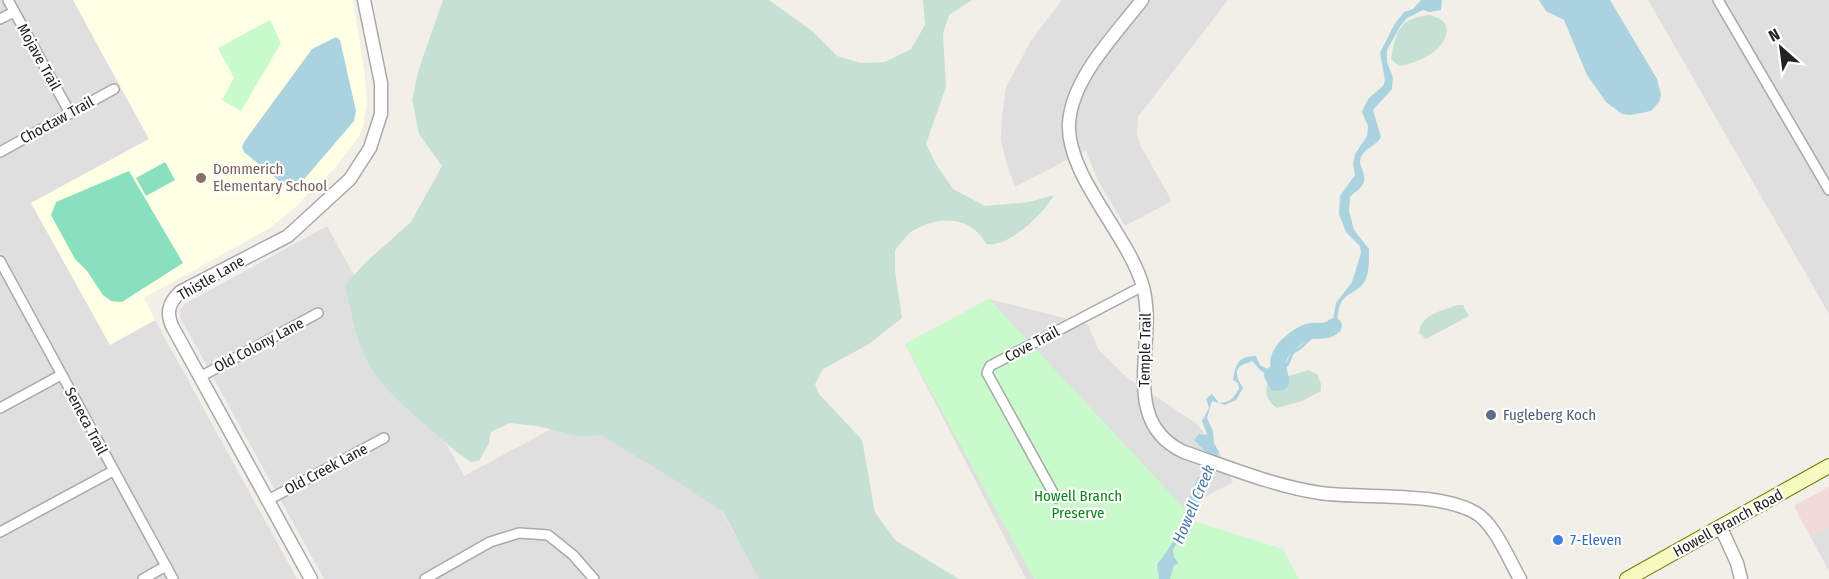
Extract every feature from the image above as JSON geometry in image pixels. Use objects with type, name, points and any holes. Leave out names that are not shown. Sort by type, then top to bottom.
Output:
[{"type":"main road","name":"Howell Branch Road","points":[[1627,579],[1829,466]]},
{"type":"street","name":"Mojave Trail","points":[[8,0],[70,113]]},
{"type":"street","name":"Thistle Lane","points":[[311,579],[169,319],[169,308],[180,292],[288,236],[350,179],[370,148],[381,114],[381,83],[364,0]]},
{"type":"street","name":"Temple Trail","points":[[1142,0],[1080,84],[1071,105],[1069,137],[1078,165],[1130,257],[1143,286],[1146,316],[1144,382],[1149,418],[1158,433],[1170,444],[1184,452],[1303,490],[1427,500],[1449,503],[1475,512],[1492,529],[1520,579]]},
{"type":"street","points":[[1718,0],[1829,190]]},
{"type":"street","points":[[0,19],[14,12]]},
{"type":"street","name":"Choctaw Trail","points":[[0,152],[114,89]]},
{"type":"street","name":"Seneca Trail","points":[[0,261],[4,281],[61,375],[173,579]]},
{"type":"street","name":"Cove Trail","points":[[1056,498],[987,373],[990,366],[1143,286]]},
{"type":"street","name":"Old Colony Lane","points":[[200,377],[318,313]]},
{"type":"street","points":[[0,408],[61,375]]},
{"type":"street","name":"Old Creek Lane","points":[[268,500],[384,438]]},
{"type":"street","points":[[0,532],[113,471]]},
{"type":"street","points":[[1721,528],[1737,563],[1741,579]]},
{"type":"street","points":[[425,579],[490,542],[519,533],[548,535],[573,555],[594,579]]},
{"type":"street","points":[[143,579],[166,566]]},
{"type":"shaded area","points":[[0,0],[73,0],[149,139],[31,203],[110,344],[155,320],[297,579],[0,579]]},
{"type":"shaded area","name":"Dommerich Elementary School","points":[[73,0],[353,0],[365,76],[367,102],[363,127],[358,138],[335,168],[290,212],[268,229],[144,298],[155,320],[110,345],[31,203],[149,139]]},
{"type":"shaded area","points":[[443,0],[769,0],[812,31],[837,56],[861,63],[885,62],[911,49],[925,25],[923,0],[972,0],[949,15],[943,34],[946,87],[926,144],[953,189],[985,206],[1029,202],[1054,195],[1034,220],[1015,235],[995,244],[986,244],[971,228],[952,221],[931,223],[911,232],[895,250],[895,271],[902,318],[869,344],[823,369],[815,384],[819,394],[862,440],[875,512],[895,540],[959,579],[759,579],[723,512],[601,435],[578,436],[537,426],[510,423],[491,432],[489,443],[479,461],[471,462],[421,422],[384,386],[367,361],[359,343],[345,285],[366,262],[411,222],[442,166],[419,134],[412,99],[419,69]]},
{"type":"shaded area","points":[[1062,0],[1228,0],[1138,117],[1137,133],[1140,145],[1172,201],[1125,226],[1097,179],[1086,150],[1015,187],[1006,162],[1001,140],[1006,87],[1032,39]]},
{"type":"shaded area","points":[[1648,0],[1829,0],[1829,314]]},
{"type":"shaded area","points":[[1430,15],[1442,20],[1446,25],[1447,30],[1442,44],[1427,56],[1399,66],[1391,59],[1397,34],[1405,23]]},
{"type":"shaded area","points":[[327,226],[464,476],[646,378],[760,579],[324,579],[180,317],[179,311],[185,304]]},
{"type":"shaded area","name":"Howell Branch Preserve","points":[[989,299],[1088,324],[1098,349],[1125,376],[1197,424],[1220,454],[1233,482],[1052,579],[1026,579],[905,344]]},
{"type":"shaded area","points":[[1457,305],[1463,305],[1469,316],[1426,339],[1419,333],[1428,317]]},
{"type":"shaded area","points":[[1308,370],[1317,374],[1321,391],[1302,401],[1277,408],[1268,398],[1268,384],[1274,389],[1284,387],[1286,377]]},
{"type":"shaded area","points":[[1829,487],[1829,571],[1794,506]]},
{"type":"shaded area","points":[[1829,487],[1829,527],[1811,537],[1794,506]]},
{"type":"green space","points":[[270,20],[281,43],[241,111],[222,100],[234,78],[218,48]]},
{"type":"green space","points":[[165,162],[175,180],[146,196],[136,178]]},
{"type":"green space","points":[[129,171],[183,263],[122,302],[111,301],[103,295],[87,271],[75,259],[51,215],[56,202]]},
{"type":"green space","name":"Howell Branch Preserve","points":[[989,299],[1184,508],[1197,512],[1193,521],[1283,549],[1299,579],[1034,579],[905,344]]},
{"type":"water","points":[[1421,0],[1442,0],[1441,10],[1429,12],[1423,10],[1407,18],[1387,50],[1387,62],[1393,78],[1392,89],[1373,110],[1381,137],[1361,157],[1360,164],[1364,173],[1363,184],[1350,197],[1349,211],[1354,230],[1369,249],[1366,278],[1361,286],[1342,301],[1335,328],[1325,334],[1317,335],[1315,330],[1332,326],[1336,303],[1352,282],[1361,253],[1360,246],[1346,232],[1339,214],[1340,196],[1355,175],[1353,164],[1355,154],[1367,136],[1368,126],[1362,112],[1369,98],[1383,86],[1385,80],[1380,53],[1394,25],[1404,12],[1413,9]]},
{"type":"water","points":[[1539,0],[1610,0],[1657,79],[1661,95],[1659,102],[1651,111],[1630,115],[1622,114],[1606,102],[1587,75],[1564,20],[1546,11]]},
{"type":"water","points":[[336,37],[340,40],[356,111],[354,121],[300,184],[293,187],[284,185],[244,152],[242,147],[312,49]]},
{"type":"water","points":[[1256,356],[1260,365],[1273,372],[1278,380],[1280,380],[1279,374],[1285,376],[1284,387],[1278,391],[1268,383],[1270,377],[1252,361],[1237,370],[1237,376],[1243,388],[1236,400],[1225,405],[1212,401],[1207,418],[1219,452],[1214,474],[1173,550],[1174,557],[1179,564],[1174,565],[1170,579],[1159,579],[1157,564],[1179,530],[1197,478],[1206,473],[1209,455],[1194,440],[1199,434],[1207,434],[1202,421],[1209,408],[1206,399],[1212,394],[1219,403],[1231,399],[1239,389],[1238,383],[1233,380],[1237,365],[1242,359]]},
{"type":"waterway","name":"Howell Creek","points":[[1272,375],[1276,383],[1281,382],[1279,358],[1292,341],[1308,332],[1326,330],[1334,326]]},
{"type":"waterway","points":[[1281,377],[1293,352],[1320,333]]},
{"type":"place","name":"Dommerich Elementary School","points":[[201,178]]},
{"type":"place","name":"Fugleberg Koch","points":[[1491,415]]},
{"type":"place","name":"7-Eleven","points":[[1558,540]]}]
